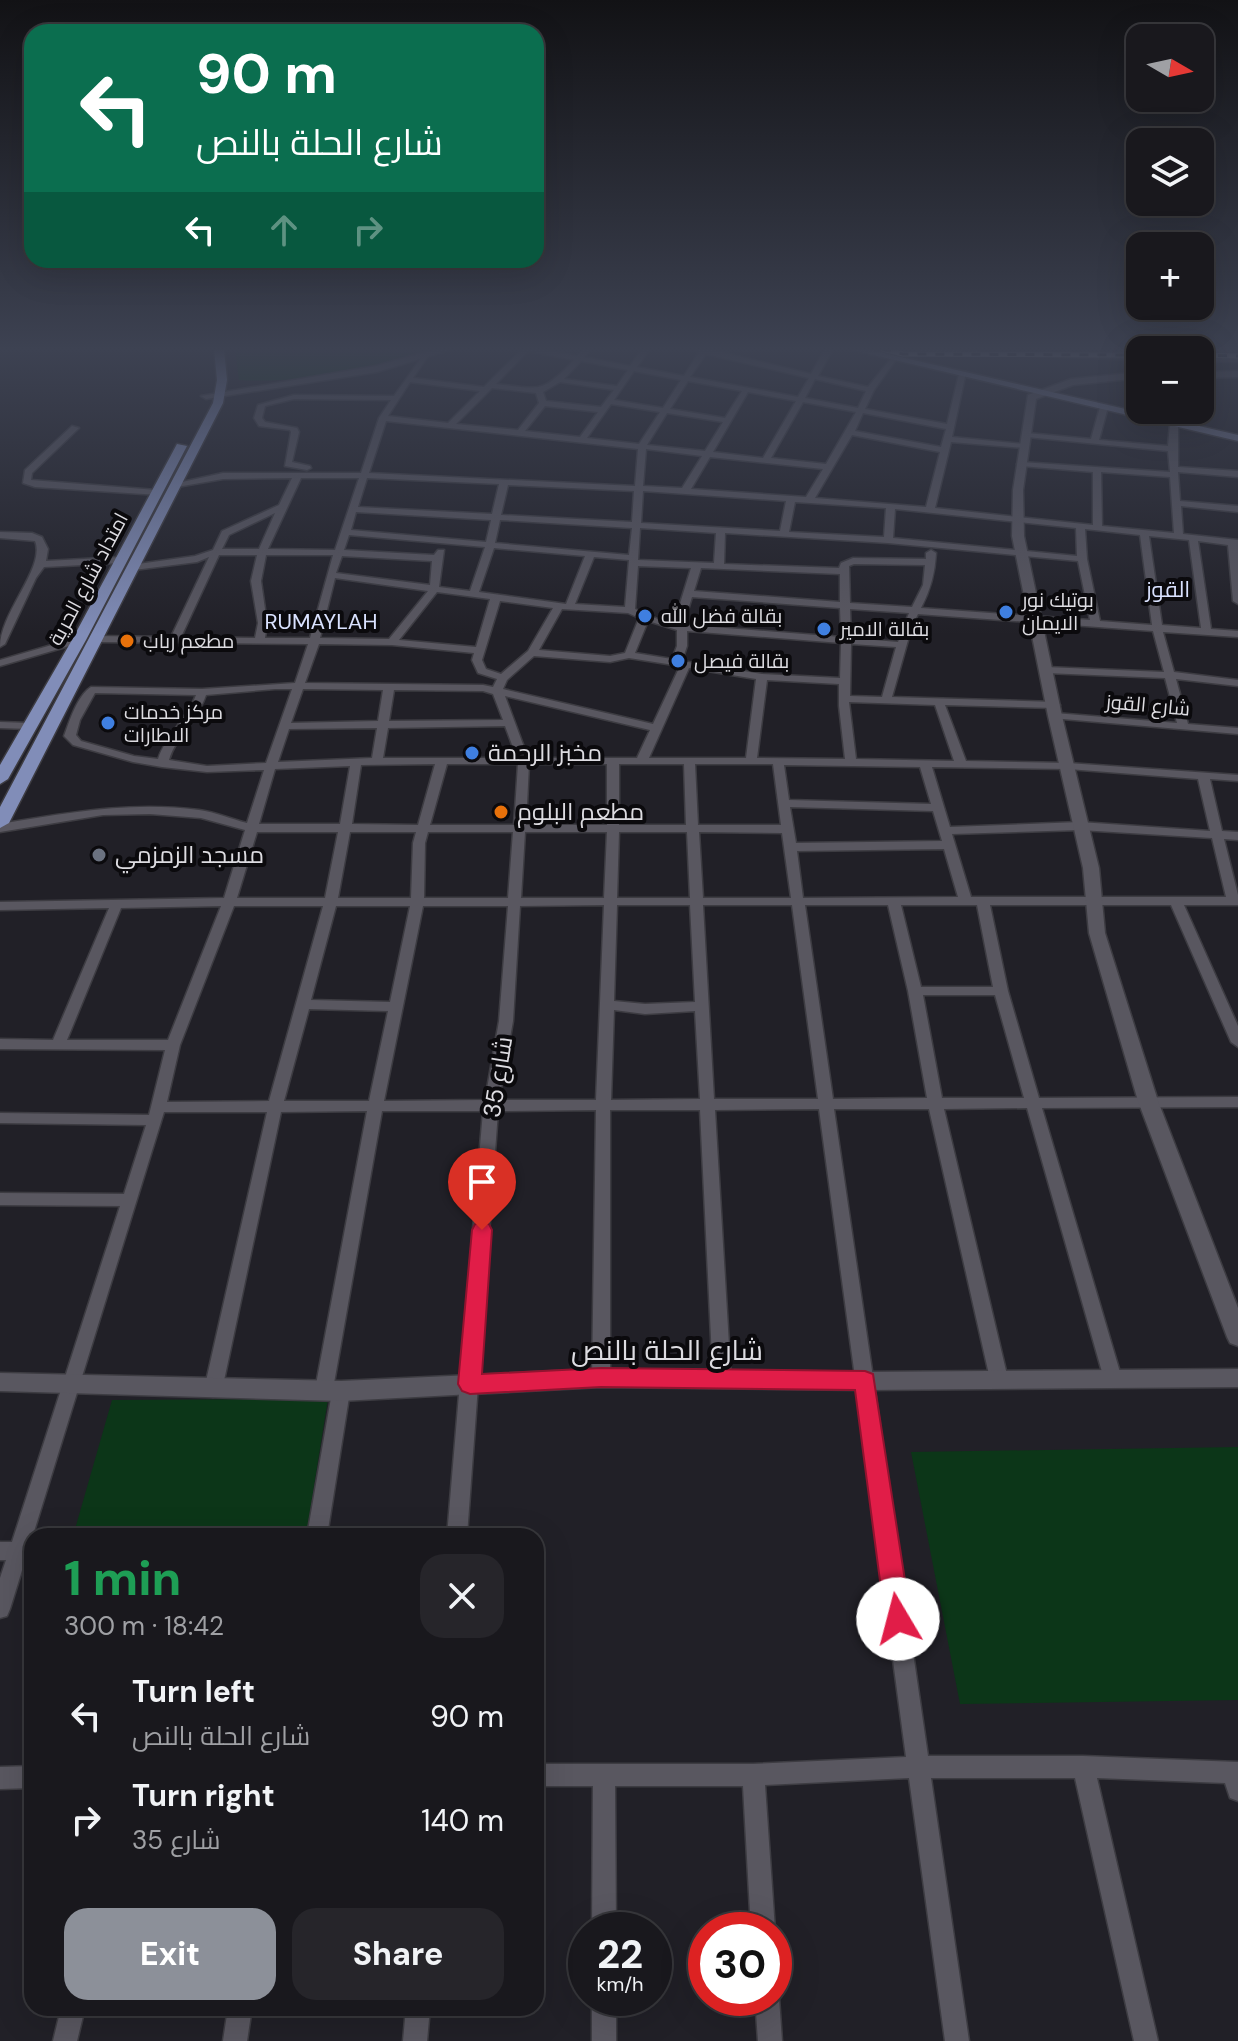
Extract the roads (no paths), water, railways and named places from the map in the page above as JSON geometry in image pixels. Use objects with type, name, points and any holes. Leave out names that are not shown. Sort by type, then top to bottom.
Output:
[{"type":"main road","name":"امتداد شارع الحرية","points":[[0,826],[96,639],[156,493],[184,444]]},
{"type":"main road","name":"امتداد شارع الحرية","points":[[0,779],[79,640],[177,484],[193,444]]},
{"type":"main road","points":[[20,742],[42,742]]},
{"type":"street","points":[[58,444],[28,472],[26,481],[156,493]]},
{"type":"street","points":[[292,444],[290,466],[891,506],[1235,542],[1238,601]]},
{"type":"street","points":[[0,1609],[9,1551],[71,1383],[157,1114],[173,1045],[229,902],[271,765],[315,640],[331,575],[375,444]]},
{"type":"street","points":[[624,444],[827,467]]},
{"type":"street","points":[[685,491],[711,444]]},
{"type":"street","points":[[766,460],[775,444]]},
{"type":"street","points":[[809,500],[842,444]]},
{"type":"street","points":[[914,444],[944,450]]},
{"type":"street","points":[[930,510],[946,444]]},
{"type":"street","points":[[1024,444],[1018,521],[1022,554],[1091,868],[1097,933],[1148,1101],[1238,1337]]},
{"type":"street","points":[[1131,444],[1172,449]]},
{"type":"street","points":[[1172,444],[1179,537]]},
{"type":"street","points":[[630,610],[642,446]]},
{"type":"street","points":[[1021,464],[1097,470],[1238,474]]},
{"type":"street","points":[[1097,470],[1098,529]]},
{"type":"street","points":[[177,484],[223,476],[366,472]]},
{"type":"street","points":[[259,642],[265,623],[255,593],[261,552],[298,475]]},
{"type":"street","points":[[474,594],[490,545],[504,482]]},
{"type":"street","points":[[784,534],[791,498]]},
{"type":"street","points":[[1177,503],[1238,509]]},
{"type":"street","points":[[175,639],[214,552],[230,529],[285,505]]},
{"type":"street","points":[[888,540],[891,506]]},
{"type":"street","points":[[355,509],[888,540],[1082,559]]},
{"type":"street","points":[[392,642],[434,589],[444,514]]},
{"type":"street","points":[[1080,526],[1082,559],[1095,622]]},
{"type":"street","points":[[719,566],[721,529]]},
{"type":"street","points":[[347,532],[633,560],[842,571]]},
{"type":"street","points":[[1144,533],[1157,626],[1183,726]]},
{"type":"street","points":[[0,535],[32,536],[39,539],[43,549],[41,564],[31,578],[0,644]]},
{"type":"street","points":[[1193,538],[1206,632]]},
{"type":"street","points":[[886,700],[907,626],[928,585],[931,545]]},
{"type":"street","points":[[41,564],[197,559],[214,552],[437,558]]},
{"type":"street","points":[[524,761],[497,690],[503,678],[532,653],[564,606],[590,555]]},
{"type":"street","points":[[851,762],[845,699],[844,565],[853,561],[932,562]]},
{"type":"street","points":[[642,760],[680,664],[683,628],[697,565]]},
{"type":"street","points":[[331,575],[564,606],[630,610],[644,618],[683,628],[903,645]]},
{"type":"street","points":[[689,594],[1238,634]]},
{"type":"street","points":[[496,597],[477,660],[482,671],[503,678]]},
{"type":"street","points":[[629,655],[644,618]]},
{"type":"street","points":[[96,639],[392,642],[478,650]]},
{"type":"street","points":[[0,663],[79,640]]},
{"type":"street","points":[[532,653],[610,659],[629,655],[762,677],[846,681]]},
{"type":"street","points":[[1046,670],[1169,675],[1238,683]]},
{"type":"street","points":[[751,761],[762,677]]},
{"type":"street","points":[[71,687],[202,692],[250,686],[497,690],[655,728]]},
{"type":"street","points":[[377,761],[389,688]]},
{"type":"street","points":[[91,690],[70,736],[77,743],[162,764],[207,769],[356,761],[689,760],[1068,766],[1238,778]]},
{"type":"street","points":[[162,764],[171,741],[193,717],[202,692]]},
{"type":"street","name":"شارع القوز","points":[[845,699],[1055,710],[1238,731]]},
{"type":"street","points":[[939,702],[961,763]]},
{"type":"street","points":[[55,717],[75,720]]},
{"type":"street","points":[[286,726],[508,723]]},
{"type":"street","points":[[0,725],[29,726]]},
{"type":"street","points":[[601,1378],[603,1105],[613,760]]},
{"type":"street","points":[[689,760],[722,1379]]},
{"type":"street","points":[[213,1390],[275,1107],[330,904],[356,761]]},
{"type":"street","points":[[318,1528],[332,1390],[375,1107],[417,903],[417,855],[442,761]]},
{"type":"street","name":"شارع 35","points":[[458,1528],[491,1106],[506,1021],[524,761]]},
{"type":"street","points":[[778,761],[957,2041]]},
{"type":"street","points":[[925,763],[949,845],[974,902],[1113,1379]]},
{"type":"street","points":[[0,906],[229,902],[1236,901],[1203,776]]},
{"type":"street","points":[[785,803],[938,808]]},
{"type":"street","points":[[0,826],[103,811],[150,810],[201,814],[253,828],[692,828],[789,838],[949,845]]},
{"type":"street","points":[[945,831],[1080,826],[1238,836]]},
{"type":"street","points":[[1176,901],[1238,1042]]},
{"type":"street","points":[[894,902],[915,991],[935,1103],[999,1379]]},
{"type":"street","points":[[58,1045],[117,903]]},
{"type":"street","points":[[915,991],[1001,991]]},
{"type":"street","points":[[303,1004],[395,1007]]},
{"type":"street","points":[[606,1005],[645,1009],[702,1006]]},
{"type":"street","points":[[0,1044],[173,1045]]},
{"type":"street","points":[[0,1118],[275,1107],[1238,1102]]},
{"type":"street","points":[[0,1199],[128,1200]]},
{"type":"street","name":"شارع الحلة بالنص","points":[[0,1382],[213,1390],[332,1390],[601,1378],[865,1381],[1238,1378]]},
{"type":"street","points":[[544,1775],[753,1775],[919,1767],[1083,1767],[1236,1778]]},
{"type":"street","points":[[1083,1767],[1146,2041]]},
{"type":"street","points":[[604,1775],[604,1912]]},
{"type":"street","points":[[753,1775],[762,1912]]},
{"type":"street","points":[[0,1778],[24,1777]]},
{"type":"street","points":[[65,2041],[71,2016]]},
{"type":"street","points":[[235,2041],[239,2016]]},
{"type":"street","points":[[415,2041],[417,2016]]},
{"type":"street","points":[[604,2016],[604,2041]]},
{"type":"street","points":[[768,2016],[770,2041]]},
{"type":"place","name":"بوتيك نور الايمان","points":[[1006,612]]},
{"type":"place","name":"بقالة فضل الله","points":[[645,616]]},
{"type":"place","name":"بقالة الامير","points":[[824,629]]},
{"type":"place","name":"مطعم رباب","points":[[127,641]]},
{"type":"place","name":"بقالة فيصل","points":[[678,661]]},
{"type":"place","name":"مركز خدمات الاطارات","points":[[108,723]]},
{"type":"place","name":"مخبز الرحمة","points":[[472,753]]},
{"type":"place","name":"مطعم البلوم","points":[[501,812]]},
{"type":"place","name":"مسجد الزمزمي","points":[[99,855]]},
{"type":"district","name":"القوز","points":[[1168,589]]},
{"type":"district","name":"RUMAYLAH","points":[[321,621]]}]
